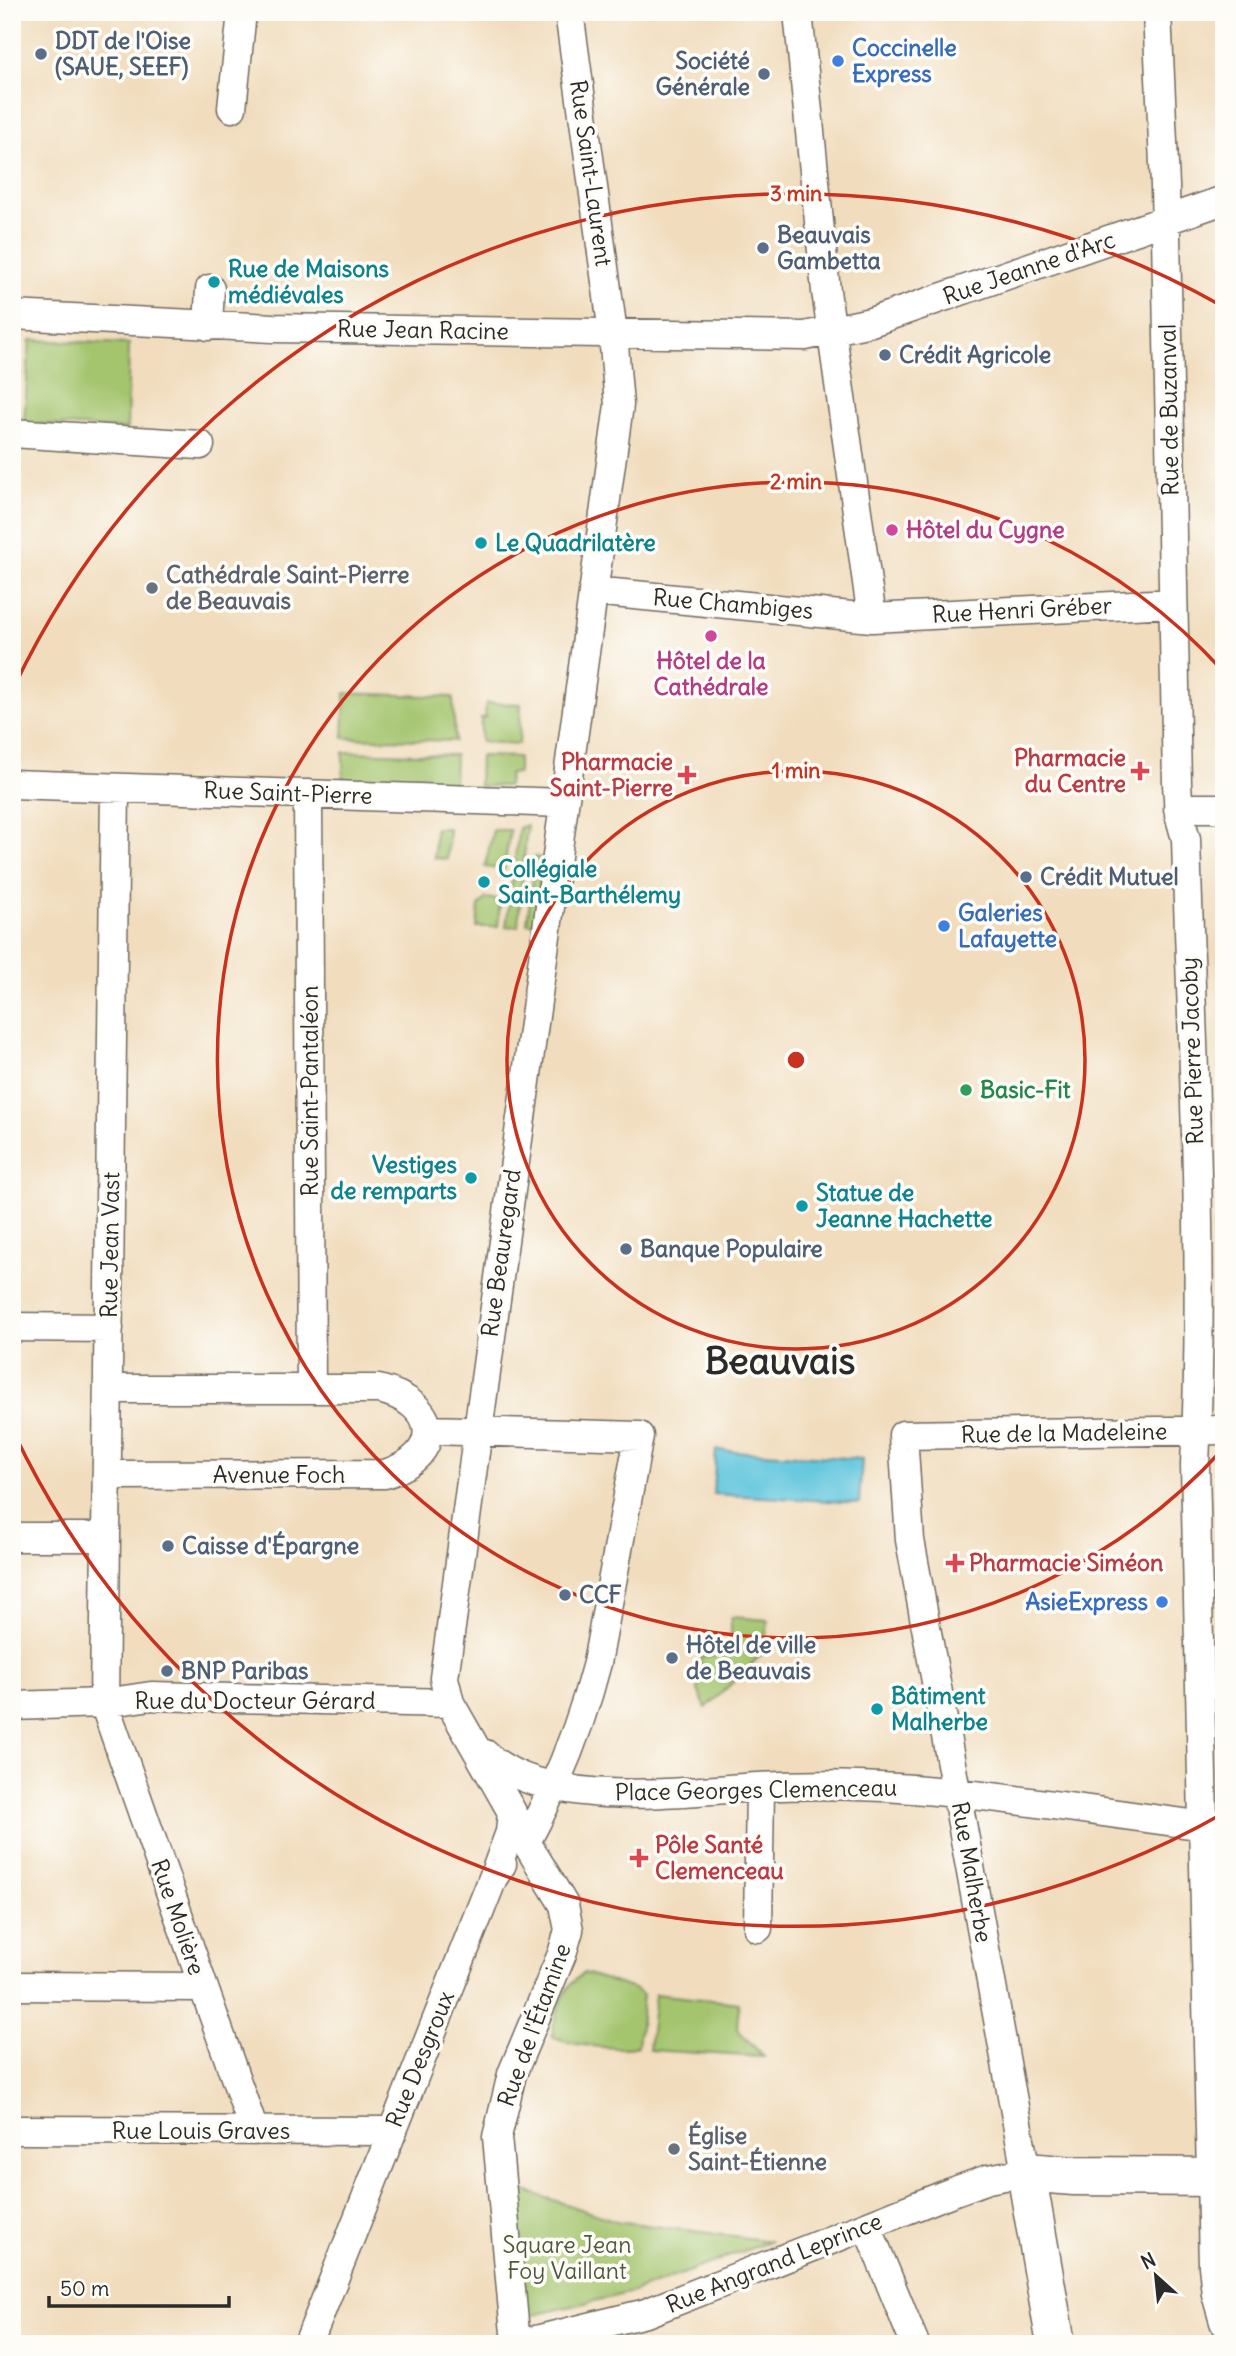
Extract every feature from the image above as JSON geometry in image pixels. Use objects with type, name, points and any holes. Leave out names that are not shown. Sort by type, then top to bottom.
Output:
[{"type":"street","points":[[232,108],[242,12]]},
{"type":"street","name":"Rue Saint-Laurent","points":[[569,12],[613,333],[619,405],[593,591]]},
{"type":"street","points":[[798,12],[833,331],[872,618]]},
{"type":"street","name":"Rue de Buzanval","points":[[1157,12],[1165,220],[1178,808]]},
{"type":"street","name":"Rue Jeanne d'Arc","points":[[833,331],[889,316],[1224,200]]},
{"type":"street","points":[[208,326],[209,289]]},
{"type":"street","name":"Rue Jean Racine","points":[[12,315],[208,326],[789,337],[833,331]]},
{"type":"street","points":[[12,433],[200,445]]},
{"type":"street","name":"Rue Chambiges","points":[[593,591],[872,618]]},
{"type":"street","name":"Rue Beauregard","points":[[450,1703],[444,1678],[593,591]]},
{"type":"street","name":"Rue Henri Gréber","points":[[872,618],[1172,603]]},
{"type":"street","name":"Rue Saint-Pierre","points":[[12,784],[564,803]]},
{"type":"street","name":"Rue Jean Vast","points":[[104,1703],[115,788]]},
{"type":"street","name":"Rue Saint-Pantaléon","points":[[308,794],[311,1388]]},
{"type":"street","points":[[1178,808],[1224,808]]},
{"type":"street","name":"Rue Pierre Jacoby","points":[[1178,808],[1185,839],[1193,1049],[1199,1394],[1210,1430],[1218,2177],[1214,2279],[1224,2322]]},
{"type":"street","points":[[12,1327],[109,1328]]},
{"type":"street","points":[[108,1389],[379,1389],[397,1394],[419,1410],[429,1430],[476,1432]]},
{"type":"street","name":"Avenue Foch","points":[[107,1475],[385,1474],[415,1458],[426,1441],[429,1430]]},
{"type":"street","name":"Rue de la Madeleine","points":[[903,1435],[1210,1430]]},
{"type":"street","name":"Rue Desgroux","points":[[476,1432],[639,1436],[588,1699],[554,1786],[526,1842]]},
{"type":"street","name":"Rue Malherbe","points":[[903,1435],[908,1526],[1026,2172]]},
{"type":"street","points":[[12,1537],[106,1536]]},
{"type":"street","name":"Rue du Docteur Gérard","points":[[12,1706],[104,1703],[151,1696],[450,1703]]},
{"type":"street","name":"Rue Molière","points":[[104,1703],[254,2131]]},
{"type":"street","points":[[450,1703],[512,1812],[510,1832],[493,1878]]},
{"type":"street","points":[[475,1743],[505,1770],[554,1786]]},
{"type":"street","name":"Rue Desgroux","points":[[308,2344],[390,2131],[493,1878],[554,1786]]},
{"type":"street","name":"Place Georges Clemenceau","points":[[554,1786],[609,1792],[697,1792],[760,1787],[857,1786],[958,1793],[1213,1826]]},
{"type":"street","points":[[758,1928],[760,1787]]},
{"type":"street","name":"Rue de l'Étamine","points":[[517,2344],[499,2187],[498,2128],[512,2074],[562,1954],[569,1930],[564,1905],[526,1842]]},
{"type":"street","points":[[12,1986],[202,1987]]},
{"type":"street","name":"Rue Louis Graves","points":[[12,2130],[390,2131]]},
{"type":"street","points":[[1056,2344],[1026,2172],[1074,2176],[1218,2177]]},
{"type":"street","name":"Rue Angrand Leprince","points":[[517,2344],[646,2313],[977,2183],[1026,2172]]},
{"type":"street","points":[[867,2226],[915,2344]]},
{"type":"green space","points":[[30,340],[129,344],[127,429],[24,423]]},
{"type":"green space","points":[[345,693],[453,697],[455,741],[343,738]]},
{"type":"green space","points":[[486,703],[521,704],[519,744],[481,742],[481,718],[485,718]]},
{"type":"green space","points":[[343,752],[455,755],[454,785],[343,781]]},
{"type":"green space","points":[[480,756],[518,757],[518,773],[509,774],[508,786],[479,786]]},
{"type":"green space","points":[[527,825],[518,926],[506,927],[519,828]]},
{"type":"green space","points":[[435,828],[449,828],[447,859],[434,858]]},
{"type":"green space","points":[[493,830],[510,830],[504,870],[485,867]]},
{"type":"green space","points":[[535,857],[542,858],[535,924],[527,923]]},
{"type":"green space","points":[[486,898],[500,900],[498,927],[477,927],[479,906]]},
{"type":"green space","points":[[731,1617],[768,1620],[764,1652],[706,1708],[698,1690],[701,1657],[713,1656],[713,1647],[731,1646]]},
{"type":"green space","points":[[585,1973],[634,1989],[643,1995],[638,2046],[594,2046],[568,2042],[552,2036],[558,2009],[567,1991],[578,1977]]},
{"type":"green space","points":[[655,1994],[739,2003],[737,2029],[764,2057],[649,2050]]},
{"type":"green space","name":"Square Jean Foy Vaillant","points":[[508,2185],[616,2221],[771,2241],[633,2292],[525,2317]]},
{"type":"water","points":[[716,1450],[862,1459],[859,1503],[713,1494]]},
{"type":"place","name":"DDT de l'Oise (SAUE, SEEF)","points":[[41,54]]},
{"type":"place","name":"Coccinelle Express","points":[[838,61]]},
{"type":"place","name":"Société Générale","points":[[764,74]]},
{"type":"place","name":"Beauvais Gambetta","points":[[763,248]]},
{"type":"place","name":"Rue de Maisons médiévales","points":[[214,282]]},
{"type":"place","name":"Crédit Agricole","points":[[885,355]]},
{"type":"place","name":"Hôtel du Cygne","points":[[892,530]]},
{"type":"place","name":"Le Quadrilatère","points":[[481,543]]},
{"type":"place","name":"Cathédrale Saint-Pierre de Beauvais","points":[[152,588]]},
{"type":"place","name":"Hôtel de la Cathédrale","points":[[711,636]]},
{"type":"place","name":"Pharmacie du Centre","points":[[1140,771]]},
{"type":"place","name":"Pharmacie Saint-Pierre","points":[[687,775]]},
{"type":"place","name":"Crédit Mutuel","points":[[1026,877]]},
{"type":"place","name":"Collégiale Saint-Barthélemy","points":[[484,882]]},
{"type":"place","name":"Galeries Lafayette","points":[[944,926]]},
{"type":"place","name":"Basic-Fit","points":[[966,1090]]},
{"type":"place","name":"Vestiges de remparts","points":[[471,1178]]},
{"type":"place","name":"Statue de Jeanne Hachette","points":[[802,1206]]},
{"type":"place","name":"Banque Populaire","points":[[626,1249]]},
{"type":"place","name":"Caisse d'Épargne","points":[[168,1546]]},
{"type":"place","name":"Pharmacie Siméon","points":[[955,1563]]},
{"type":"place","name":"CCF","points":[[565,1595]]},
{"type":"place","name":"AsieExpress","points":[[1162,1602]]},
{"type":"place","name":"Hôtel de ville de Beauvais","points":[[672,1658]]},
{"type":"place","name":"BNP Paribas","points":[[167,1671]]},
{"type":"place","name":"Bâtiment Malherbe","points":[[877,1709]]},
{"type":"place","name":"Pôle Santé Clemenceau","points":[[639,1858]]},
{"type":"place","name":"Église Saint-Étienne","points":[[674,2149]]},
{"type":"district","name":"Beauvais","points":[[780,1361]]}]
